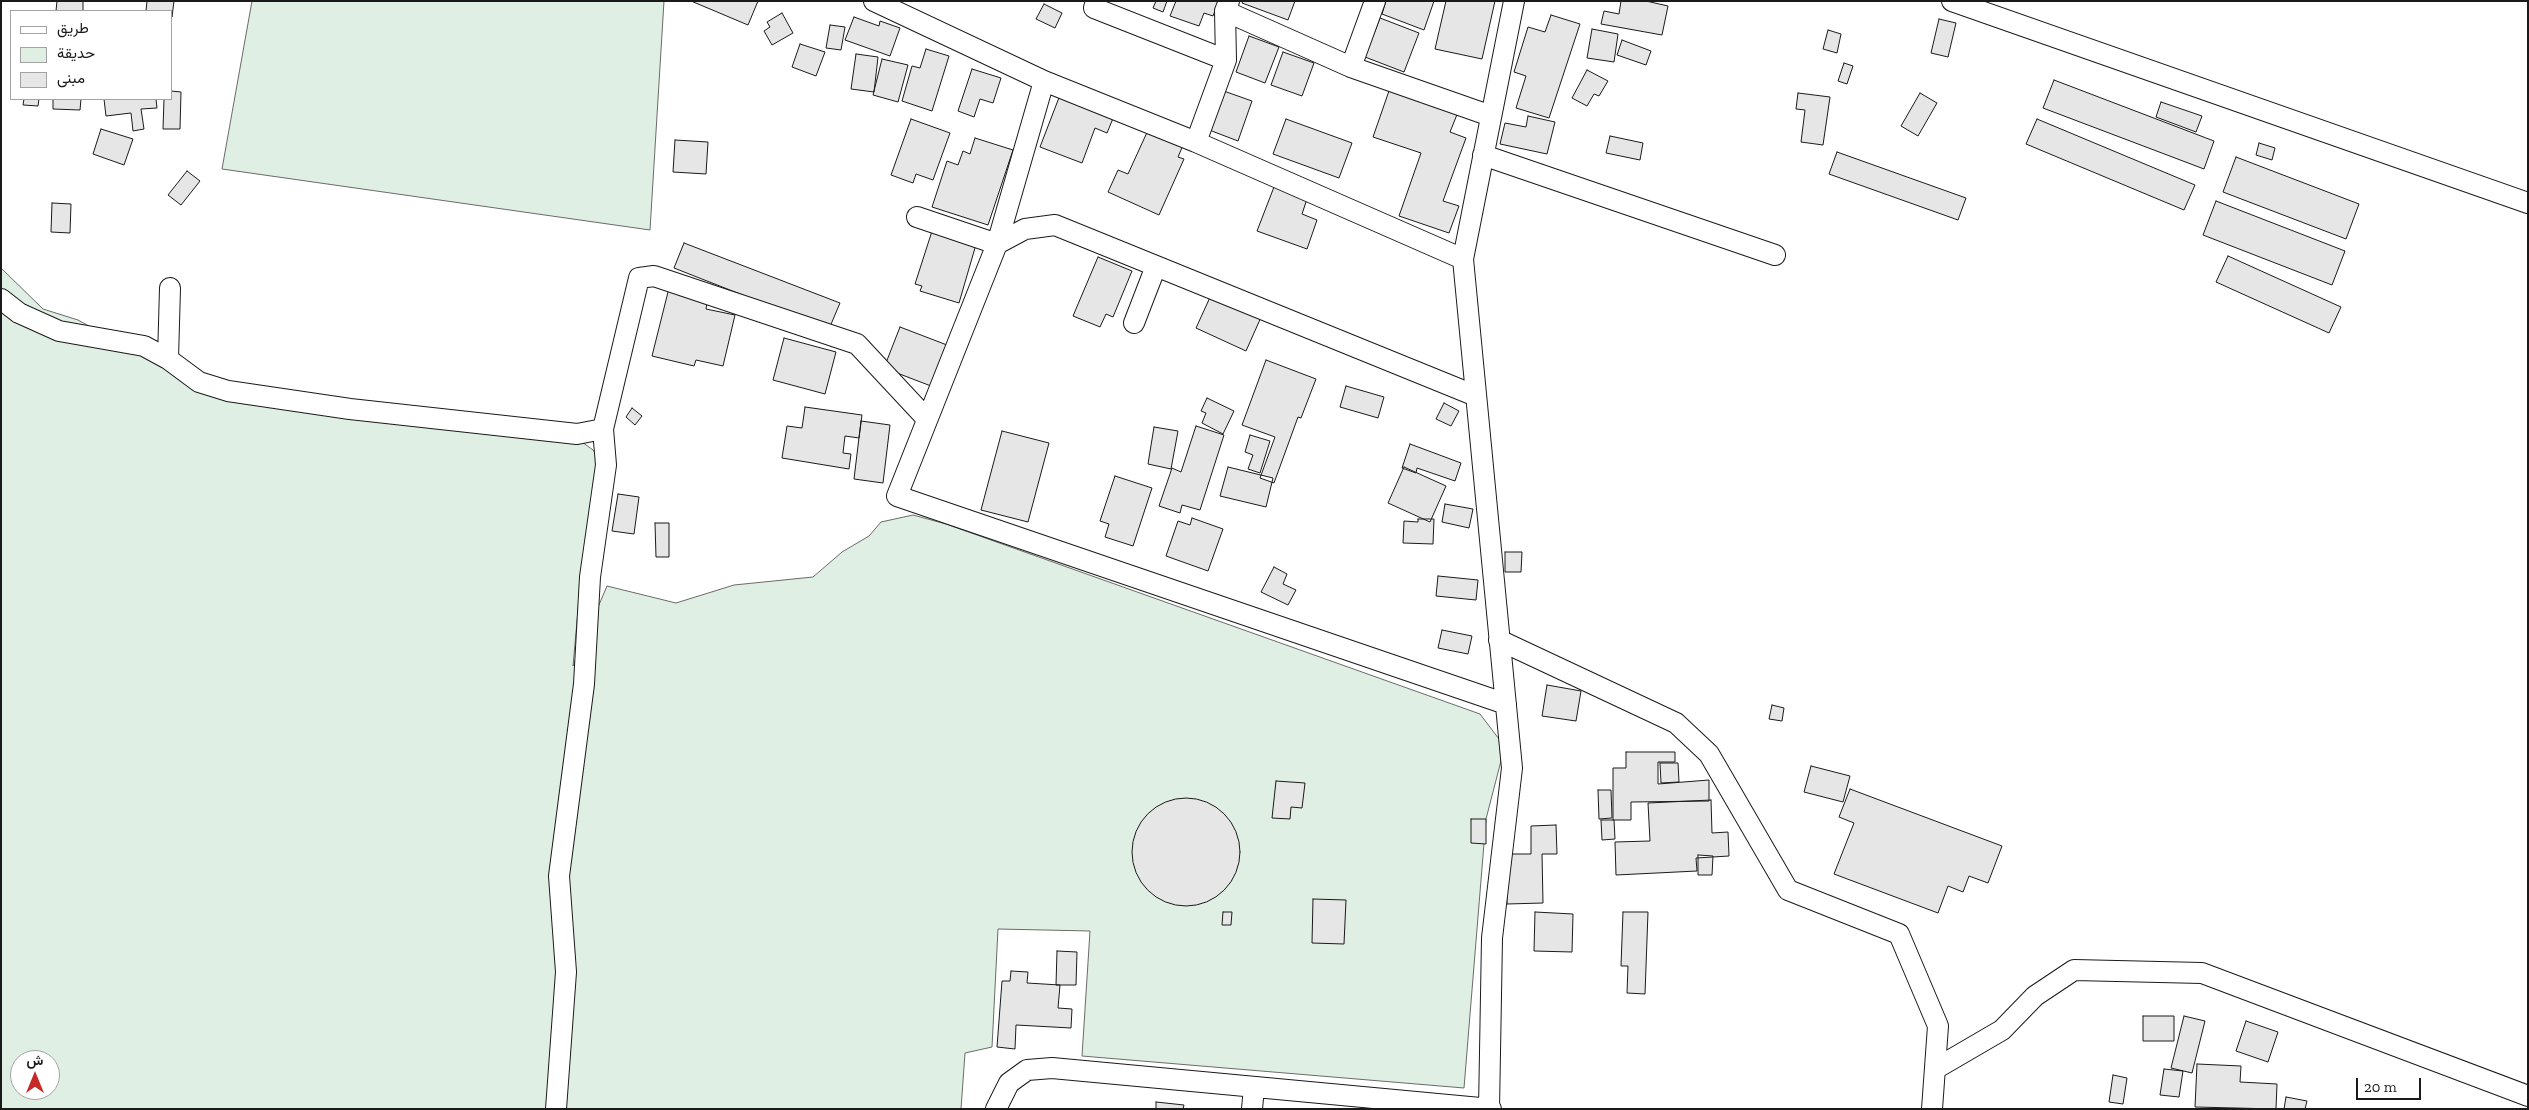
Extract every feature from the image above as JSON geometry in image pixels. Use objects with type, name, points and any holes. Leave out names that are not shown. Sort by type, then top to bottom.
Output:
[{"type":"street","points":[[874,1],[1044,81],[1196,142],[1463,259]]},
{"type":"street","points":[[1096,1],[1094,8],[1226,60]]},
{"type":"street","points":[[1351,67],[1375,1]]},
{"type":"street","points":[[996,1109],[1009,1083],[1027,1070],[1044,1068],[1490,1109],[1492,938],[1512,768],[1463,259],[1514,1]]},
{"type":"street","points":[[1952,1],[2528,203]]},
{"type":"street","points":[[1196,142],[1226,60],[1227,6],[1351,67],[1491,116]]},
{"type":"street","points":[[1044,81],[997,244],[926,418],[897,496],[1506,704]]},
{"type":"street","points":[[1483,155],[1775,256]]},
{"type":"street","points":[[917,217],[997,244],[1025,229],[1055,225],[1476,396]]},
{"type":"street","points":[[1134,323],[1156,266]]},
{"type":"street","points":[[556,1109],[566,972],[559,876],[584,684],[590,577],[606,465],[603,429],[639,278],[654,276],[857,344],[926,418]]},
{"type":"street","points":[[168,359],[170,288]]},
{"type":"street","points":[[1,299],[19,313],[59,331],[144,346],[168,359],[199,382],[228,391],[350,409],[577,434],[603,429]]},
{"type":"street","points":[[1499,640],[1676,723],[1709,754],[1788,890],[1899,934],[1938,1026],[1932,1109]]},
{"type":"street","points":[[1935,1069],[2002,1030],[2035,996],[2074,970],[2202,973],[2528,1096]]},
{"type":"street","points":[[1252,1109],[1254,1087]]},
{"type":"green space","points":[[252,1],[664,1],[650,230],[222,169]]},
{"type":"green space","points":[[1,268],[43,309],[78,320],[177,374],[582,442],[593,450],[601,462],[580,588],[573,666],[607,586],[676,603],[734,585],[813,577],[842,552],[869,536],[881,522],[913,515],[946,524],[1480,714],[1502,743],[1502,757],[1486,819],[1464,1088],[1082,1056],[1090,931],[998,929],[992,1047],[965,1053],[961,1109],[1,1109]]},
{"type":"building","points":[[57,1],[83,1],[83,10],[56,10]]},
{"type":"building","points":[[147,1],[174,1],[172,17],[172,10],[146,10]]},
{"type":"building","points":[[691,1],[758,1],[748,25]]},
{"type":"building","points":[[1156,1],[1167,1],[1163,12],[1153,8]]},
{"type":"building","points":[[1176,1],[1219,1],[1213,16],[1204,13],[1199,26],[1170,16]]},
{"type":"building","points":[[1243,1],[1295,1],[1288,20],[1242,3]]},
{"type":"building","points":[[1386,1],[1434,1],[1424,30],[1382,14]]},
{"type":"building","points":[[1446,1],[1495,1],[1482,59],[1435,49]]},
{"type":"building","points":[[1621,1],[1646,1],[1668,6],[1662,35],[1601,24],[1604,11],[1619,14]]},
{"type":"building","points":[[1044,4],[1062,13],[1055,28],[1036,19]]},
{"type":"building","points":[[782,13],[793,33],[772,45],[764,31],[770,27],[767,22]]},
{"type":"building","points":[[1551,15],[1580,24],[1549,118],[1516,108],[1526,76],[1514,72],[1528,27],[1545,32]]},
{"type":"building","points":[[854,17],[879,26],[880,21],[900,28],[890,56],[845,40]]},
{"type":"building","points":[[1380,18],[1419,33],[1404,72],[1365,57]]},
{"type":"building","points":[[1939,19],[1956,23],[1948,57],[1931,53]]},
{"type":"building","points":[[830,25],[845,27],[841,50],[826,48]]},
{"type":"building","points":[[1592,29],[1618,34],[1614,62],[1587,58]]},
{"type":"building","points":[[1828,30],[1841,34],[1837,53],[1823,49]]},
{"type":"building","points":[[1249,36],[1279,47],[1265,83],[1236,72]]},
{"type":"building","points":[[1622,40],[1651,51],[1646,65],[1617,55]]},
{"type":"building","points":[[800,44],[825,52],[816,76],[792,67]]},
{"type":"building","points":[[926,49],[949,56],[932,111],[902,101],[912,66],[920,68]]},
{"type":"building","points":[[1283,52],[1314,63],[1302,96],[1271,85]]},
{"type":"building","points":[[856,54],[878,57],[874,92],[851,89]]},
{"type":"building","points":[[882,59],[908,65],[898,102],[873,95]]},
{"type":"building","points":[[1844,63],[1853,66],[1847,84],[1838,81]]},
{"type":"building","points":[[972,69],[1001,78],[993,103],[980,99],[974,117],[958,111]]},
{"type":"building","points":[[1587,70],[1608,81],[1599,96],[1594,94],[1587,106],[1572,98]]},
{"type":"building","points":[[2054,80],[2214,141],[2204,169],[2043,108]]},
{"type":"building","points":[[1390,88],[1458,112],[1450,132],[1466,138],[1443,201],[1459,206],[1449,233],[1399,216],[1421,153],[1373,137]]},
{"type":"building","points":[[1218,89],[1252,101],[1238,141],[1204,128]]},
{"type":"building","points":[[172,91],[181,92],[180,129],[163,129],[164,100],[172,100]]},
{"type":"building","points":[[1798,93],[1830,97],[1823,145],[1801,142],[1805,110],[1796,109]]},
{"type":"building","points":[[1920,93],[1937,103],[1918,136],[1901,126]]},
{"type":"building","points":[[1060,95],[1114,116],[1107,133],[1095,128],[1082,163],[1040,147]]},
{"type":"building","points":[[24,100],[39,100],[38,106],[23,105]]},
{"type":"building","points":[[53,100],[81,100],[80,110],[53,109]]},
{"type":"building","points":[[104,100],[156,100],[157,108],[141,109],[144,129],[133,131],[131,113],[106,116]]},
{"type":"building","points":[[2161,102],[2202,116],[2196,132],[2156,117]]},
{"type":"building","points":[[1528,116],[1555,122],[1547,154],[1500,144],[1505,123],[1526,127]]},
{"type":"building","points":[[911,119],[950,133],[933,180],[916,174],[913,183],[891,175]]},
{"type":"building","points":[[1286,119],[1352,143],[1339,178],[1273,154]]},
{"type":"building","points":[[2037,119],[2195,185],[2184,210],[2026,144]]},
{"type":"building","points":[[1149,128],[1184,143],[1178,157],[1184,159],[1159,215],[1108,192],[1118,170],[1128,174]]},
{"type":"building","points":[[101,129],[133,139],[124,165],[93,154]]},
{"type":"building","points":[[1610,136],[1643,143],[1640,160],[1606,153]]},
{"type":"building","points":[[975,138],[1013,150],[988,225],[932,207],[947,161],[958,165],[963,151],[970,154]]},
{"type":"building","points":[[675,140],[708,142],[706,174],[673,172]]},
{"type":"building","points":[[2259,143],[2275,148],[2272,160],[2256,155]]},
{"type":"building","points":[[1837,152],[1966,198],[1958,220],[1829,174]]},
{"type":"building","points":[[2236,157],[2359,204],[2346,239],[2223,192]]},
{"type":"building","points":[[187,171],[200,181],[181,205],[168,195]]},
{"type":"building","points":[[1274,187],[1307,199],[1302,214],[1317,220],[1307,249],[1257,231]]},
{"type":"building","points":[[2216,201],[2345,251],[2332,285],[2203,235]]},
{"type":"building","points":[[52,203],[71,204],[70,233],[51,232]]},
{"type":"building","points":[[933,228],[977,241],[959,303],[920,291],[922,286],[915,284]]},
{"type":"building","points":[[684,243],[840,303],[829,329],[674,268]]},
{"type":"building","points":[[2228,256],[2341,307],[2329,333],[2216,282]]},
{"type":"building","points":[[1098,257],[1132,271],[1113,317],[1106,314],[1100,327],[1073,316]]},
{"type":"building","points":[[669,288],[708,297],[706,309],[735,315],[723,366],[696,360],[694,366],[652,356]]},
{"type":"building","points":[[1212,293],[1262,315],[1246,351],[1196,328]]},
{"type":"building","points":[[900,327],[947,345],[931,386],[884,368]]},
{"type":"building","points":[[784,338],[836,352],[825,394],[773,380]]},
{"type":"building","points":[[1266,360],[1316,379],[1301,418],[1298,417],[1274,483],[1260,478],[1275,437],[1242,425]]},
{"type":"building","points":[[1346,386],[1384,397],[1378,418],[1340,407]]},
{"type":"building","points":[[1207,398],[1234,411],[1223,434],[1202,423],[1206,413],[1201,411]]},
{"type":"building","points":[[1444,403],[1459,411],[1451,426],[1436,419]]},
{"type":"building","points":[[805,407],[862,415],[859,438],[845,436],[843,453],[851,454],[849,469],[782,458],[787,426],[802,428]]},
{"type":"building","points":[[632,408],[642,416],[635,425],[626,417]]},
{"type":"building","points":[[861,421],[890,425],[883,483],[854,479]]},
{"type":"building","points":[[1196,426],[1224,435],[1200,510],[1182,505],[1180,513],[1159,506],[1172,468],[1181,472]]},
{"type":"building","points":[[1154,427],[1178,431],[1171,469],[1148,464]]},
{"type":"building","points":[[1002,431],[1049,443],[1028,522],[981,510]]},
{"type":"building","points":[[1250,435],[1270,441],[1260,473],[1248,469],[1253,455],[1245,452]]},
{"type":"building","points":[[1410,444],[1461,463],[1455,481],[1417,468],[1416,473],[1402,468]]},
{"type":"building","points":[[1228,467],[1273,478],[1266,507],[1220,496]]},
{"type":"building","points":[[1404,467],[1446,486],[1430,522],[1388,503]]},
{"type":"building","points":[[1115,476],[1152,488],[1133,546],[1105,537],[1109,524],[1100,521]]},
{"type":"building","points":[[618,494],[639,497],[634,534],[612,531]]},
{"type":"building","points":[[1445,504],[1473,509],[1469,528],[1442,522]]},
{"type":"building","points":[[1192,518],[1223,529],[1208,571],[1166,556],[1178,521],[1190,525]]},
{"type":"building","points":[[1418,519],[1434,519],[1433,544],[1403,543],[1404,521],[1418,522]]},
{"type":"building","points":[[655,523],[669,523],[669,557],[656,557]]},
{"type":"building","points":[[1505,552],[1522,552],[1521,572],[1505,572]]},
{"type":"building","points":[[1274,567],[1287,574],[1283,584],[1296,590],[1288,605],[1261,592]]},
{"type":"building","points":[[1438,576],[1478,580],[1476,600],[1436,596]]},
{"type":"building","points":[[1442,630],[1472,636],[1468,654],[1438,648]]},
{"type":"building","points":[[1547,685],[1581,691],[1576,721],[1542,716]]},
{"type":"building","points":[[1772,705],[1784,708],[1782,721],[1769,719]]},
{"type":"building","points":[[1626,752],[1675,752],[1675,762],[1658,762],[1658,784],[1709,780],[1709,801],[1631,802],[1631,820],[1613,820],[1613,768],[1626,768]]},
{"type":"building","points":[[1660,763],[1678,763],[1679,782],[1661,783]]},
{"type":"building","points":[[1811,766],[1850,776],[1843,802],[1804,792]]},
{"type":"building","points":[[1276,781],[1305,783],[1302,808],[1291,807],[1290,819],[1272,818]]},
{"type":"building","points":[[1850,789],[2002,846],[1988,883],[1969,876],[1963,892],[1948,886],[1938,913],[1834,874],[1854,823],[1839,817]]},
{"type":"building","points":[[1598,790],[1611,790],[1612,818],[1599,819]]},
{"type":"building","points":[[1186,798],[1207,802],[1224,814],[1236,831],[1240,852],[1236,873],[1224,890],[1207,902],[1186,906],[1165,902],[1148,890],[1136,873],[1132,852],[1136,831],[1148,814],[1165,802]]},
{"type":"building","points":[[1711,800],[1712,833],[1728,832],[1729,856],[1696,858],[1697,871],[1616,875],[1615,842],[1650,841],[1648,803]]},
{"type":"building","points":[[1471,819],[1486,819],[1486,844],[1471,843]]},
{"type":"building","points":[[1601,820],[1614,820],[1615,839],[1602,840]]},
{"type":"building","points":[[1556,825],[1557,854],[1542,854],[1543,903],[1507,904],[1506,854],[1531,854],[1531,826]]},
{"type":"building","points":[[1698,855],[1713,856],[1712,875],[1698,875]]},
{"type":"building","points":[[1313,899],[1346,900],[1344,944],[1312,943]]},
{"type":"building","points":[[1223,912],[1232,912],[1231,925],[1222,925]]},
{"type":"building","points":[[1535,912],[1573,914],[1572,952],[1534,951]]},
{"type":"building","points":[[1623,912],[1648,912],[1645,994],[1627,993],[1628,966],[1621,966]]},
{"type":"building","points":[[1057,951],[1077,952],[1076,985],[1056,985]]},
{"type":"building","points":[[1011,971],[1028,972],[1027,983],[1060,985],[1058,1008],[1072,1009],[1071,1028],[1016,1025],[1015,1049],[997,1047],[1002,981],[1010,981]]},
{"type":"building","points":[[2143,1016],[2174,1016],[2174,1041],[2143,1041]]},
{"type":"building","points":[[2184,1016],[2205,1021],[2192,1073],[2171,1068]]},
{"type":"building","points":[[2246,1021],[2278,1032],[2268,1062],[2236,1051]]},
{"type":"building","points":[[2197,1064],[2241,1066],[2240,1082],[2277,1084],[2276,1109],[2195,1107]]},
{"type":"building","points":[[2164,1069],[2183,1071],[2179,1097],[2160,1095]]},
{"type":"building","points":[[2113,1075],[2127,1078],[2123,1104],[2109,1102]]},
{"type":"building","points":[[2286,1097],[2307,1101],[2305,1109],[2284,1109]]},
{"type":"building","points":[[1156,1102],[1184,1105],[1183,1109],[1156,1109]]}]
